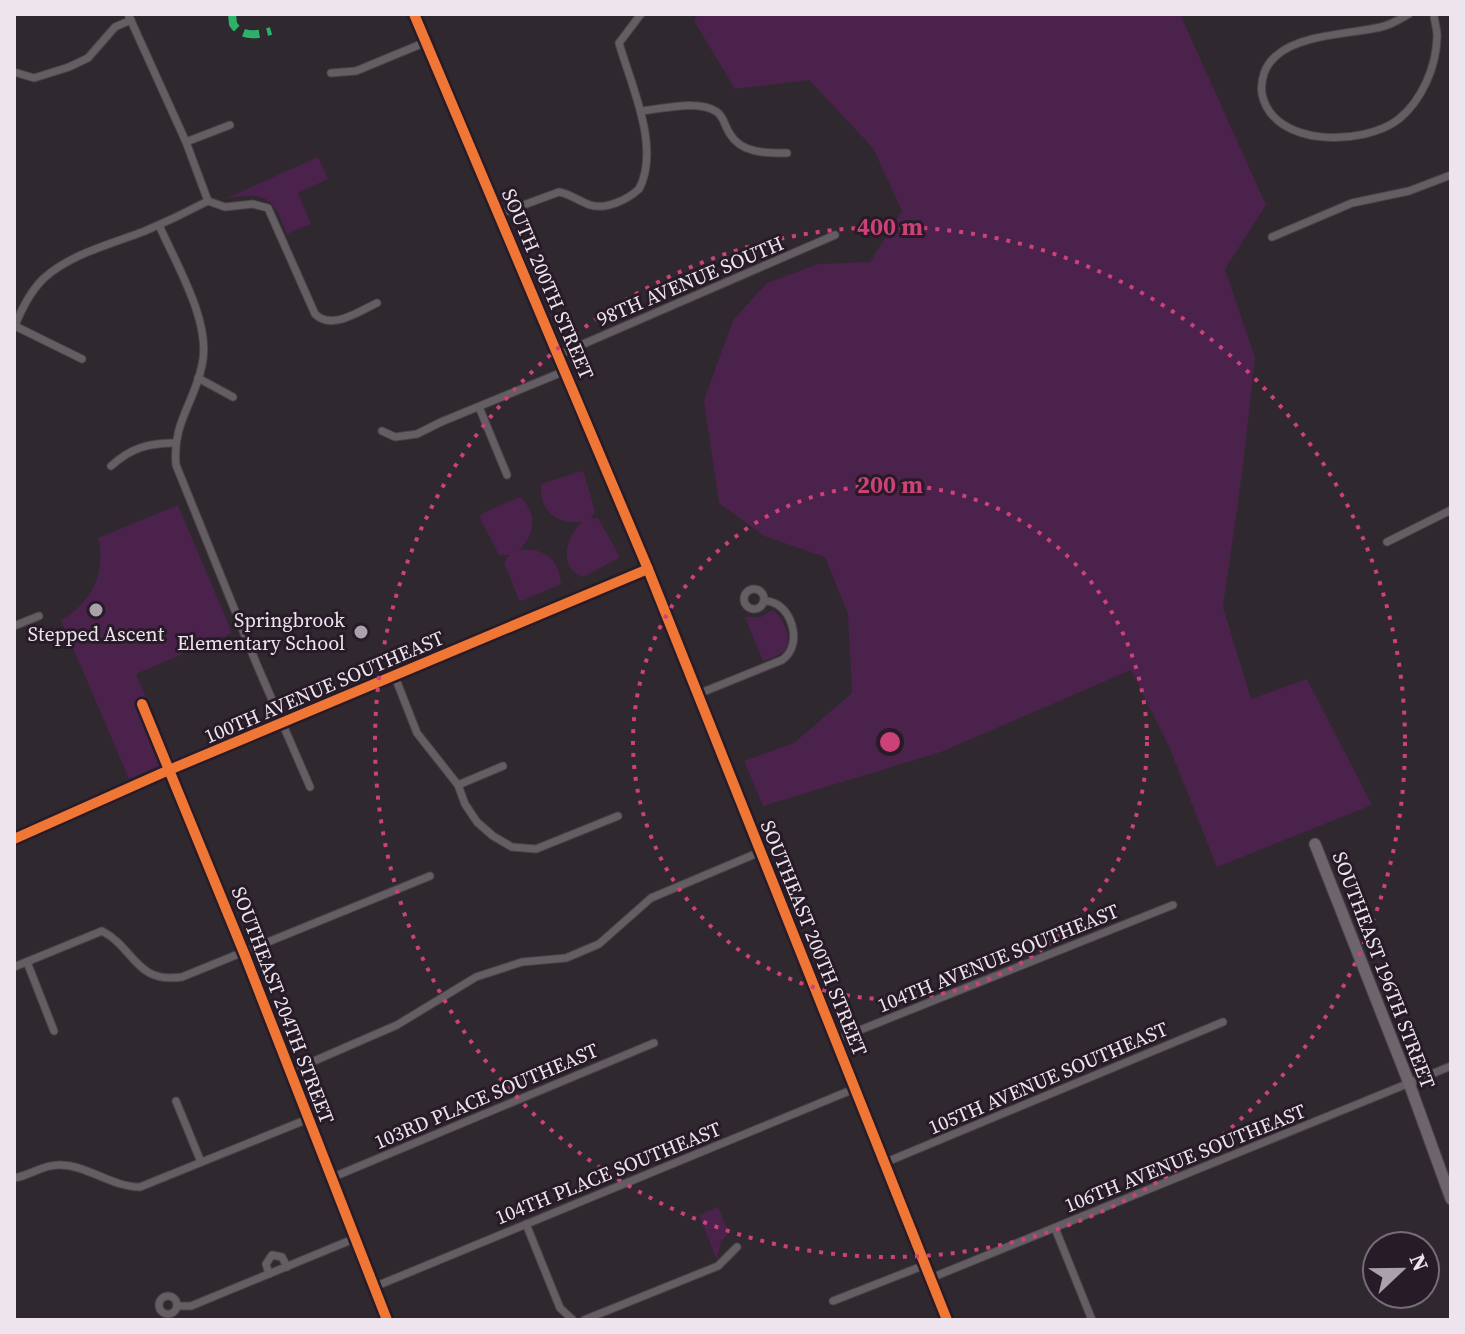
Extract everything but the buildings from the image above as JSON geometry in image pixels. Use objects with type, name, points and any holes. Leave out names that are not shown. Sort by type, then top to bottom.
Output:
[{"type":"street","name":"SOUTH 200TH STREET","points":[[414,14],[648,569]]},
{"type":"street","points":[[499,214],[559,192],[591,205],[602,206],[634,194],[644,181],[646,170],[641,111],[619,43],[641,14]]},
{"type":"street","points":[[1409,14],[1385,27],[1322,36],[1282,51],[1273,58],[1262,78],[1264,101],[1274,116],[1300,132],[1333,138],[1356,137],[1398,120],[1426,84],[1433,64],[1437,38],[1431,15]]},
{"type":"street","points":[[15,72],[34,78],[79,63],[129,17],[186,142],[208,201]]},
{"type":"street","points":[[331,73],[356,71],[426,42]]},
{"type":"street","points":[[641,111],[706,108],[717,112],[733,139],[746,148],[760,153],[787,153]]},
{"type":"street","points":[[186,142],[230,125]]},
{"type":"street","points":[[1272,237],[1352,203],[1409,191],[1451,175]]},
{"type":"street","points":[[82,359],[14,327],[33,290],[72,260],[159,225],[208,201],[225,207],[253,204],[268,208],[315,314],[325,322],[334,322],[377,303]]},
{"type":"street","points":[[159,225],[202,329],[204,352],[198,378],[178,427],[176,465],[281,724],[310,787]]},
{"type":"street","name":"98TH AVENUE SOUTH","points":[[558,355],[835,235]]},
{"type":"street","points":[[382,431],[395,437],[417,434],[565,371]]},
{"type":"street","points":[[198,378],[233,397]]},
{"type":"street","points":[[479,407],[507,475]]},
{"type":"street","points":[[111,466],[124,454],[144,445],[175,443]]},
{"type":"street","points":[[1387,542],[1451,510]]},
{"type":"street","name":"100TH AVENUE SOUTHEAST","points":[[14,839],[169,770],[648,569]]},
{"type":"street","name":"SOUTHEAST 200TH STREET","points":[[648,569],[947,1320]]},
{"type":"street","points":[[698,694],[791,654],[795,637],[786,612],[776,603],[764,601]]},
{"type":"street","points":[[14,626],[39,616]]},
{"type":"street","points":[[395,677],[417,733],[458,785],[465,804],[477,822],[493,836],[512,847],[536,849],[618,816]]},
{"type":"street","name":"SOUTHEAST 204TH STREET","points":[[142,704],[291,1071],[387,1320]]},
{"type":"street","points":[[458,785],[503,766]]},
{"type":"street","name":"SOUTHEAST 196TH STREET","points":[[1315,844],[1451,1199]]},
{"type":"street","points":[[291,1071],[397,1025],[476,977],[522,962],[566,958],[599,944],[651,898],[760,852]]},
{"type":"street","points":[[14,967],[102,931],[112,936],[141,970],[151,976],[168,979],[182,977],[430,876]]},
{"type":"street","name":"104TH AVENUE SOUTHEAST","points":[[835,1040],[1173,905]]},
{"type":"street","points":[[27,962],[54,1031]]},
{"type":"street","name":"105TH AVENUE SOUTHEAST","points":[[884,1163],[1223,1022]]},
{"type":"street","name":"103RD PLACE SOUTHEAST","points":[[331,1178],[654,1043]]},
{"type":"street","name":"106TH AVENUE SOUTHEAST","points":[[931,1278],[1451,1066]]},
{"type":"street","name":"104TH PLACE SOUTHEAST","points":[[374,1287],[854,1089]]},
{"type":"street","points":[[176,1101],[201,1162]]},
{"type":"street","points":[[14,1178],[58,1165],[70,1166],[121,1185],[140,1187],[308,1119]]},
{"type":"street","points":[[526,1224],[560,1308],[573,1320]]},
{"type":"street","points":[[1055,1228],[1092,1320]]},
{"type":"street","points":[[177,1306],[191,1306],[356,1238]]},
{"type":"street","points":[[584,1320],[718,1266],[737,1247]]},
{"type":"street","points":[[269,1274],[266,1264],[272,1255],[282,1257],[287,1267]]},
{"type":"street","points":[[833,1301],[925,1265]]},
{"type":"shaded area","points":[[698,14],[1180,14],[1266,205],[1225,269],[1255,358],[1223,607],[1251,699],[1307,679],[1372,805],[1217,867],[1170,749],[1131,670],[941,752],[763,806],[744,761],[794,743],[852,693],[848,614],[825,557],[764,536],[719,503],[704,400],[733,320],[767,283],[818,264],[870,262],[902,211],[873,148],[809,80],[735,89],[694,21]]},
{"type":"shaded area","points":[[318,157],[328,179],[298,193],[311,224],[287,234],[276,209],[267,200],[251,196],[227,198]]},
{"type":"shaded area","points":[[581,471],[595,511],[591,519],[598,518],[619,555],[619,558],[583,577],[575,573],[567,559],[568,543],[582,522],[565,521],[551,514],[541,494],[541,484]]},
{"type":"shaded area","points":[[517,498],[526,504],[532,518],[531,531],[519,550],[549,556],[560,575],[561,584],[522,601],[504,563],[509,555],[499,555],[480,518],[481,514]]},
{"type":"shaded area","points":[[178,505],[232,633],[136,674],[173,760],[129,779],[61,620],[81,605],[94,586],[100,563],[98,538]]},
{"type":"shaded area","points":[[772,610],[785,626],[788,642],[783,652],[763,661],[745,617],[761,617]]},
{"type":"shaded area","points":[[718,1207],[729,1233],[721,1241],[717,1260],[699,1215]]},
{"type":"marked path","points":[[232,14],[233,24],[241,32],[255,34],[271,31]]},
{"type":"cycle path","points":[[414,14],[648,569],[947,1320]]},
{"type":"cycle path","points":[[14,839],[169,770],[648,569]]},
{"type":"cycle path","points":[[142,704],[244,953],[387,1320]]},
{"type":"place","name":"Stepped Ascent","points":[[96,610]]},
{"type":"place","name":"Springbrook Elementary School","points":[[361,632]]}]
